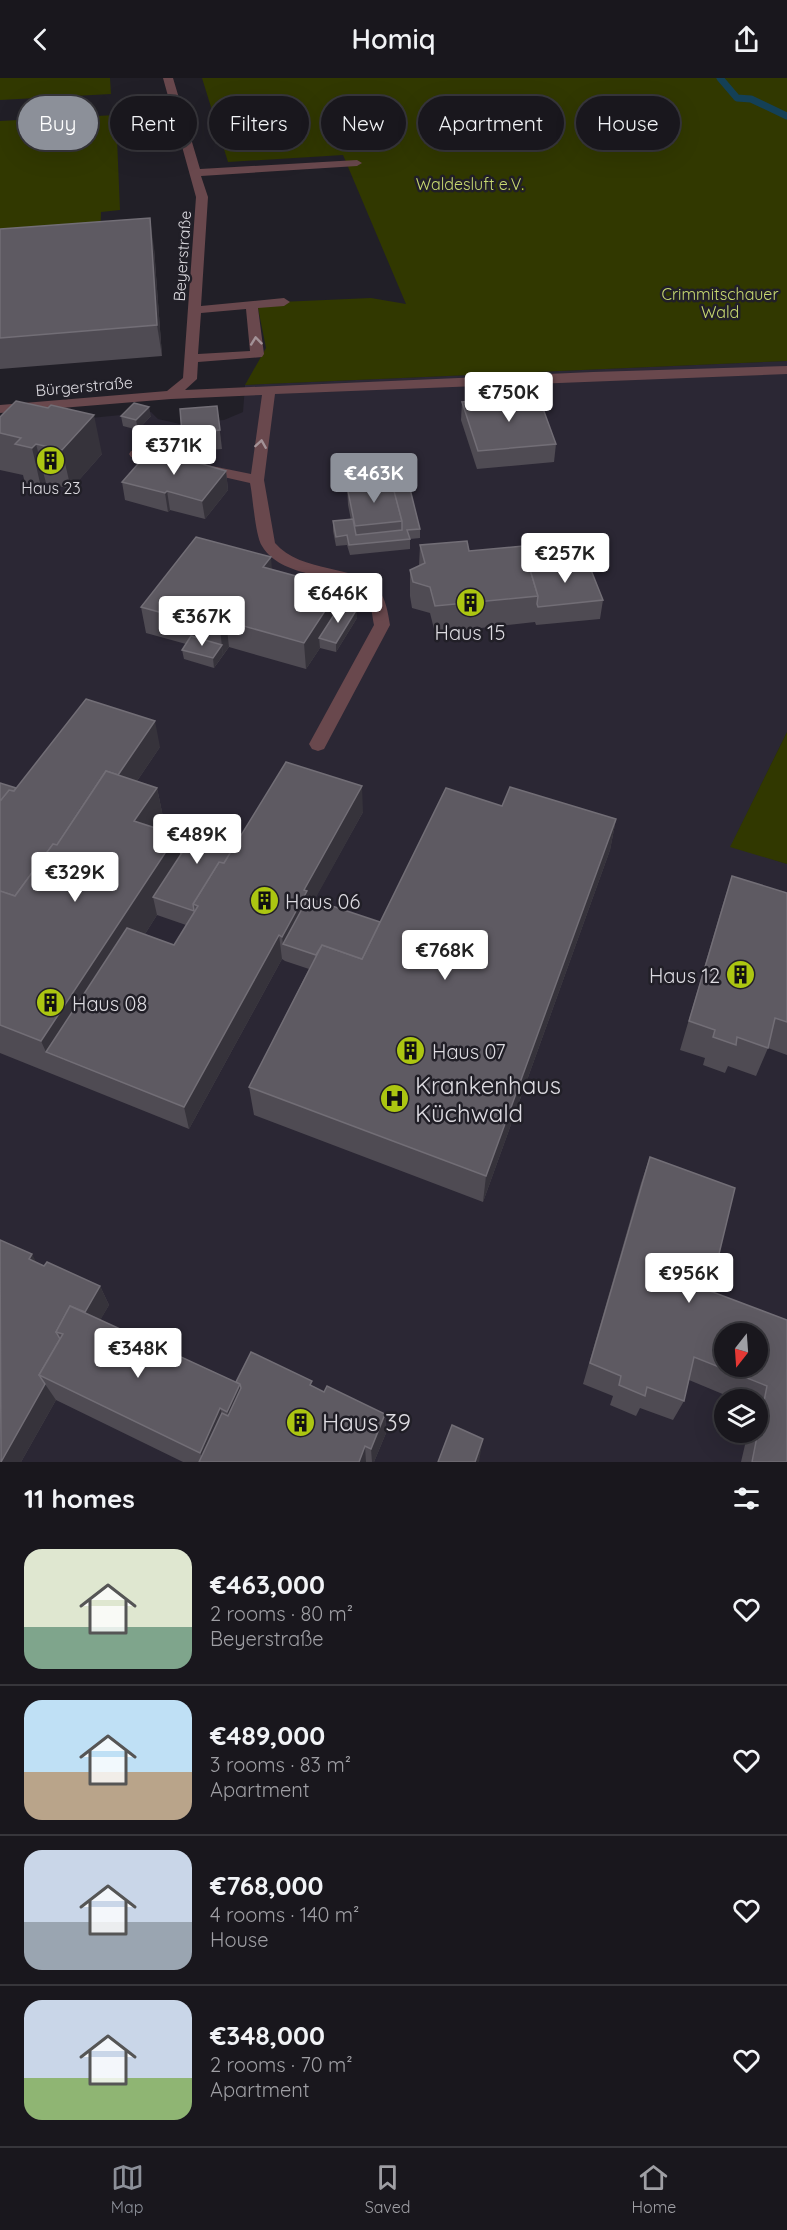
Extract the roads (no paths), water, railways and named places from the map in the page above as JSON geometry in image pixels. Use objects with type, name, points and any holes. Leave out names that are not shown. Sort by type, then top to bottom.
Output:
[{"type":"street","name":"Beyerstraße","points":[[168,78],[202,197],[190,379],[171,395]]},
{"type":"street","points":[[195,173],[357,163]]},
{"type":"street","points":[[195,310],[284,302]]},
{"type":"street","points":[[192,357],[257,354],[252,306]]},
{"type":"street","name":"Bürgerstraße","points":[[0,410],[171,395],[593,375],[787,370]]},
{"type":"street","points":[[269,391],[257,480],[264,533],[270,549],[307,568],[349,581],[370,591],[380,611],[382,625],[318,744]]},
{"type":"street","points":[[136,454],[257,480]]},
{"type":"waterway","points":[[720,78],[737,98],[751,99],[787,116]]},
{"type":"place","name":"Haus 23","points":[[51,460]]},
{"type":"place","name":"Haus 15","points":[[470,602]]},
{"type":"place","name":"Haus 06","points":[[264,901]]},
{"type":"place","name":"Haus 12","points":[[741,975]]},
{"type":"place","name":"Haus 08","points":[[51,1003]]},
{"type":"place","name":"Haus 07","points":[[411,1051]]},
{"type":"place","name":"Krankenhaus Küchwald","points":[[394,1099]]},
{"type":"place","name":"Haus 39","points":[[301,1422]]},
{"type":"park label","name":"Waldesluft e.V.","points":[[470,184]]},
{"type":"park label","name":"Crimmitschauer Wald","points":[[720,303]]}]
